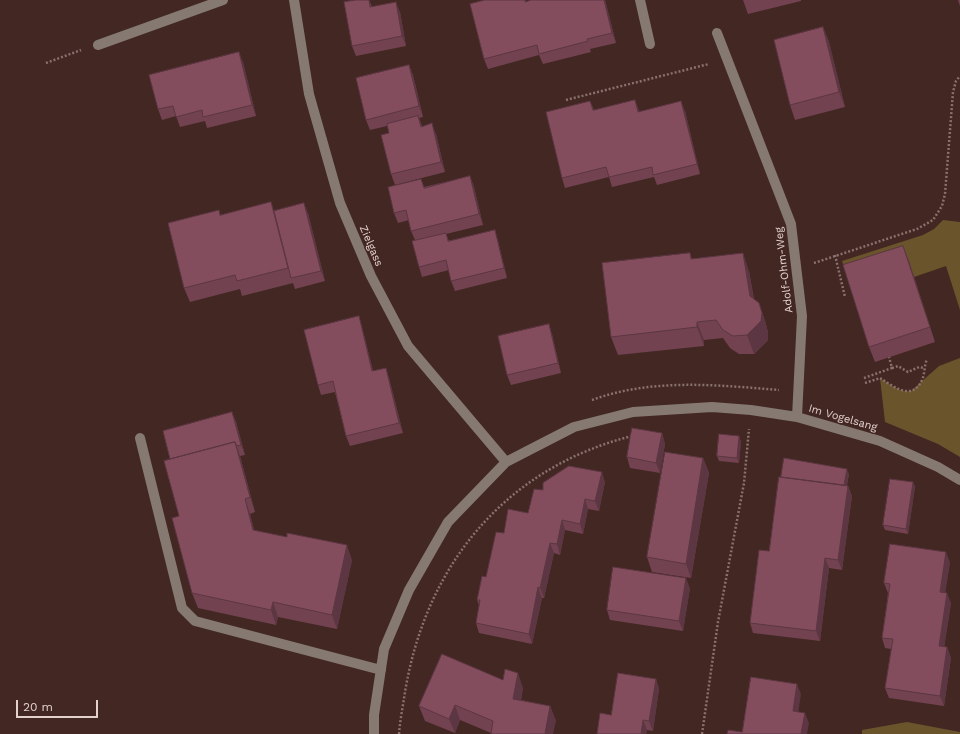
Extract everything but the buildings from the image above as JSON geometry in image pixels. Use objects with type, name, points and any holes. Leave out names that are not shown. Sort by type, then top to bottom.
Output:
[{"type":"street","points":[[98,45],[223,0]]},
{"type":"street","name":"Zielgass","points":[[294,0],[309,94],[340,203],[370,276],[408,346],[506,462]]},
{"type":"street","points":[[640,0],[650,44]]},
{"type":"street","name":"Adolf-Ohm-Weg","points":[[717,33],[791,224],[802,316],[797,417]]},
{"type":"street","name":"Im Vogelsang","points":[[374,734],[374,715],[384,649],[409,590],[448,522],[506,462],[574,427],[633,412],[712,407],[751,410],[797,417],[880,441],[938,467],[960,480]]},
{"type":"street","points":[[140,438],[182,608],[195,621],[381,670]]},
{"type":"path","points":[[46,63],[98,45]]},
{"type":"path","points":[[566,100],[727,59]]},
{"type":"path","points":[[796,268],[916,230],[933,220],[942,206],[945,194],[953,92],[956,81],[960,76]]},
{"type":"path","points":[[835,256],[845,297]]},
{"type":"path","points":[[889,357],[892,368]]},
{"type":"path","points":[[865,383],[880,378],[906,392],[911,391],[916,388],[922,380],[927,359]]},
{"type":"path","points":[[864,378],[898,366],[908,372],[919,367],[924,368]]},
{"type":"path","points":[[591,401],[638,389],[678,384],[722,385],[780,390],[797,417]]},
{"type":"path","points":[[702,734],[718,622],[744,483],[751,410]]},
{"type":"path","points":[[399,734],[410,663],[422,625],[439,588],[460,550],[482,523],[508,498],[539,476],[568,459],[606,443],[634,436]]},
{"type":"shaded area","points":[[943,220],[960,222],[960,310],[946,266],[914,277],[848,280],[842,261],[923,235],[934,229]]},
{"type":"shaded area","points":[[960,358],[960,457],[938,444],[885,422],[880,378],[903,391],[911,391],[939,366]]},
{"type":"shaded area","points":[[907,722],[960,732],[960,734],[862,734],[862,730]]}]
